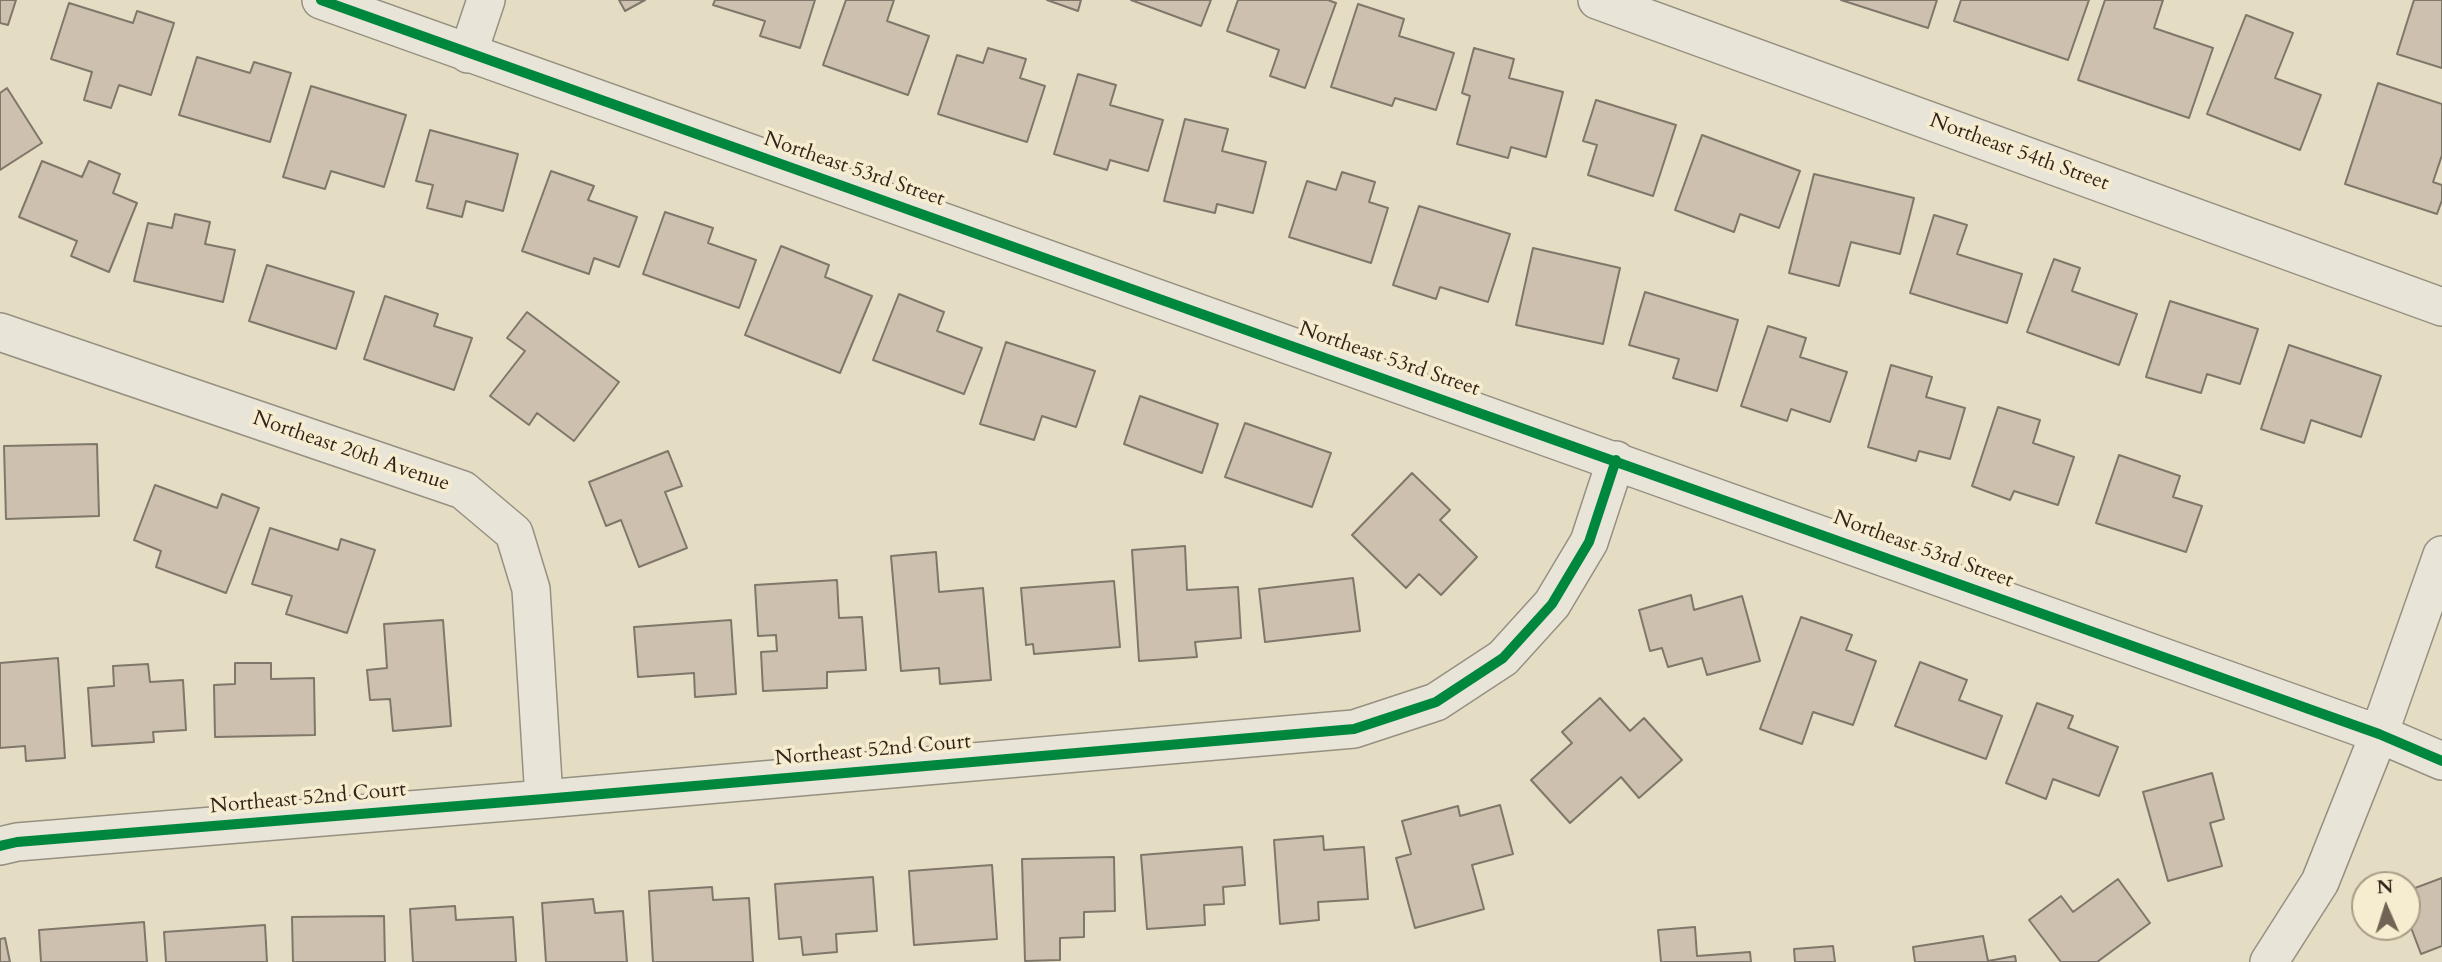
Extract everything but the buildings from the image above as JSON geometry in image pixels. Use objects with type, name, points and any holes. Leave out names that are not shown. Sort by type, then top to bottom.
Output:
[{"type":"street","name":"Northeast 53rd Street","points":[[321,0],[1616,460],[2379,734],[2442,761]]},
{"type":"street","points":[[468,54],[486,0]]},
{"type":"street","name":"Northeast 54th Street","points":[[1597,0],[2442,307]]},
{"type":"street","name":"Northeast 20th Avenue","points":[[0,332],[463,490],[514,533],[531,589],[544,799]]},
{"type":"street","name":"Northeast 52nd Court","points":[[0,846],[31,841],[1354,729],[1436,702],[1503,658],[1552,604],[1588,542],[1616,460]]},
{"type":"street","points":[[2269,962],[2320,882],[2379,734],[2442,555]]},
{"type":"cycle path","points":[[321,0],[2379,734],[2442,761]]},
{"type":"cycle path","points":[[0,846],[17,842],[1354,729],[1436,702],[1503,658],[1552,604],[1589,542],[1616,460]]}]
